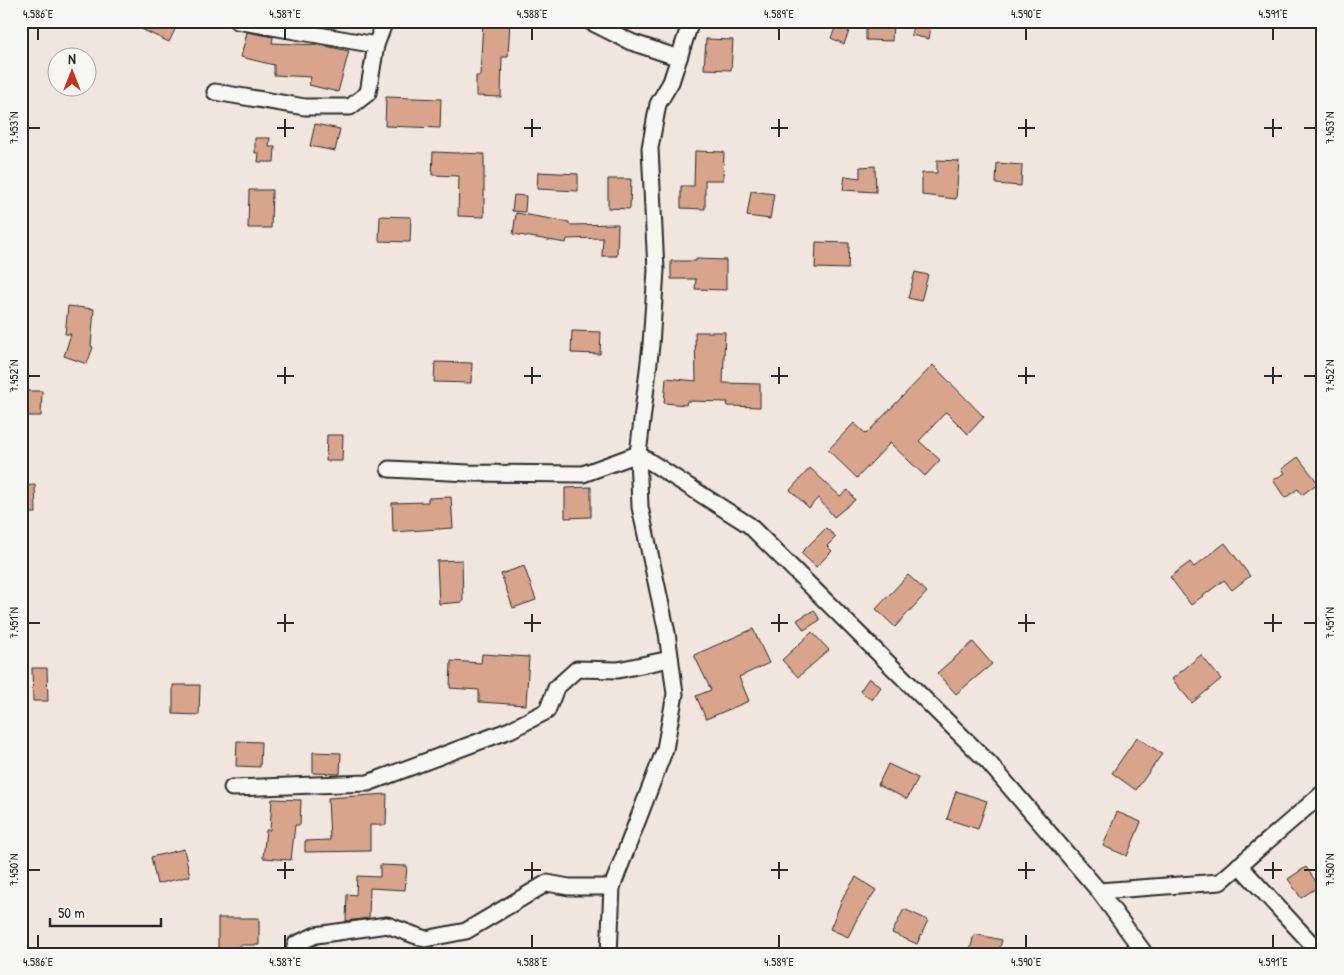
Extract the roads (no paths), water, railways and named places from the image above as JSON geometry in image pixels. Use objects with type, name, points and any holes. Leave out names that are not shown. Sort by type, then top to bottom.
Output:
[{"type":"street","points":[[237,21],[376,45]]},
{"type":"street","points":[[215,92],[305,107],[350,107],[368,93],[376,45],[385,21]]},
{"type":"street","points":[[589,21],[631,42],[679,58]]},
{"type":"street","points":[[609,954],[612,886],[665,749],[675,694],[640,506],[638,454],[651,345],[656,270],[650,148],[658,104],[671,82],[691,21]]},
{"type":"street","points":[[389,469],[469,473],[582,474],[638,454]]},
{"type":"street","points":[[638,454],[750,525],[989,763],[1099,891],[1146,954]]},
{"type":"street","points":[[232,788],[368,783],[510,730],[547,711],[556,688],[577,669],[618,670],[670,659]]},
{"type":"street","points":[[1099,891],[1220,882],[1323,793]]},
{"type":"street","points":[[1239,865],[1321,954]]},
{"type":"street","points":[[293,954],[296,944],[316,935],[387,925],[425,938],[466,931],[548,883],[569,886],[612,886]]}]
